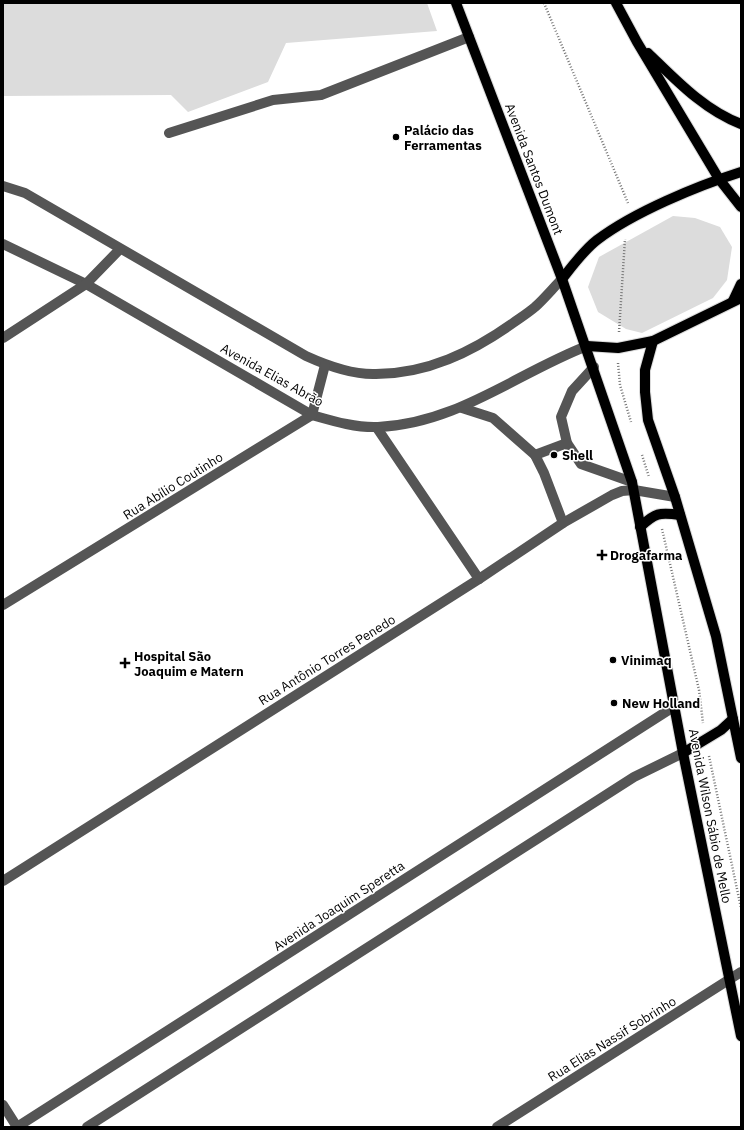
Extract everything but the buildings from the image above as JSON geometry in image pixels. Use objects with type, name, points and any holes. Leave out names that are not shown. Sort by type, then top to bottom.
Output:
[{"type":"main road","name":"Avenida Santos Dumont","points":[[456,3],[587,346]]},
{"type":"main road","points":[[616,3],[637,42],[719,179],[741,207]]},
{"type":"main road","points":[[637,42],[700,102],[728,119],[741,124]]},
{"type":"main road","points":[[562,278],[580,256],[597,240],[626,222],[650,209],[719,179],[741,172]]},
{"type":"main road","points":[[587,346],[618,348],[653,341],[737,299],[741,284]]},
{"type":"main road","points":[[653,341],[645,370],[645,392],[648,420],[675,497],[716,636],[741,758]]},
{"type":"main road","name":"Avenida Wilson Sábio de Mello","points":[[587,346],[633,486],[683,753],[741,1036]]},
{"type":"main road","points":[[640,527],[653,515],[680,515]]},
{"type":"main road","points":[[683,753],[706,740],[733,719]]},
{"type":"street","points":[[169,133],[273,100],[321,95],[469,37]]},
{"type":"street","points":[[3,186],[25,193],[306,356],[325,365],[352,372],[376,374],[408,372],[450,360],[491,338],[534,307],[562,278]]},
{"type":"street","name":"Avenida Elias Abrão","points":[[3,244],[86,284],[312,415],[343,424],[377,428],[413,423],[462,408],[556,358],[587,346]]},
{"type":"street","points":[[3,338],[86,284],[120,248]]},
{"type":"street","points":[[312,415],[325,365]]},
{"type":"street","points":[[594,367],[572,391],[562,417],[567,443],[581,464],[633,486]]},
{"type":"street","points":[[462,408],[493,418],[534,455],[544,473],[563,523]]},
{"type":"street","name":"Rua Abílio Coutinho","points":[[3,605],[312,415]]},
{"type":"street","points":[[377,428],[479,579]]},
{"type":"street","points":[[534,455],[567,443]]},
{"type":"street","name":"Rua Antônio Torres Penedo","points":[[3,881],[479,579],[563,523],[612,495],[633,486],[655,494],[675,497]]},
{"type":"street","name":"Avenida Joaquim Speretta","points":[[17,1127],[675,706]]},
{"type":"street","points":[[86,1127],[634,777],[683,753]]},
{"type":"street","name":"Rua Elias Nassif Sobrinho","points":[[497,1127],[741,972]]},
{"type":"street","points":[[3,1106],[17,1127]]},
{"type":"path","points":[[544,3],[628,205],[618,348],[620,385],[634,429]]},
{"type":"path","points":[[641,451],[655,494]]},
{"type":"path","points":[[659,514],[699,690],[706,740],[741,908]]},
{"type":"shaded area","points":[[3,3],[427,3],[437,31],[286,43],[268,82],[188,112],[171,95],[3,96]]},
{"type":"shaded area","points":[[673,216],[695,218],[720,227],[732,247],[727,280],[713,298],[642,333],[626,329],[598,312],[588,287],[599,257]]},
{"type":"place","name":"Palácio das Ferramentas","points":[[396,137]]},
{"type":"place","name":"Shell","points":[[554,455]]},
{"type":"place","name":"Drogafarma","points":[[602,555]]},
{"type":"place","name":"Vinimaq","points":[[613,660]]},
{"type":"place","name":"Hospital São Joaquim e Matern","points":[[125,663]]},
{"type":"place","name":"New Holland","points":[[614,703]]}]
